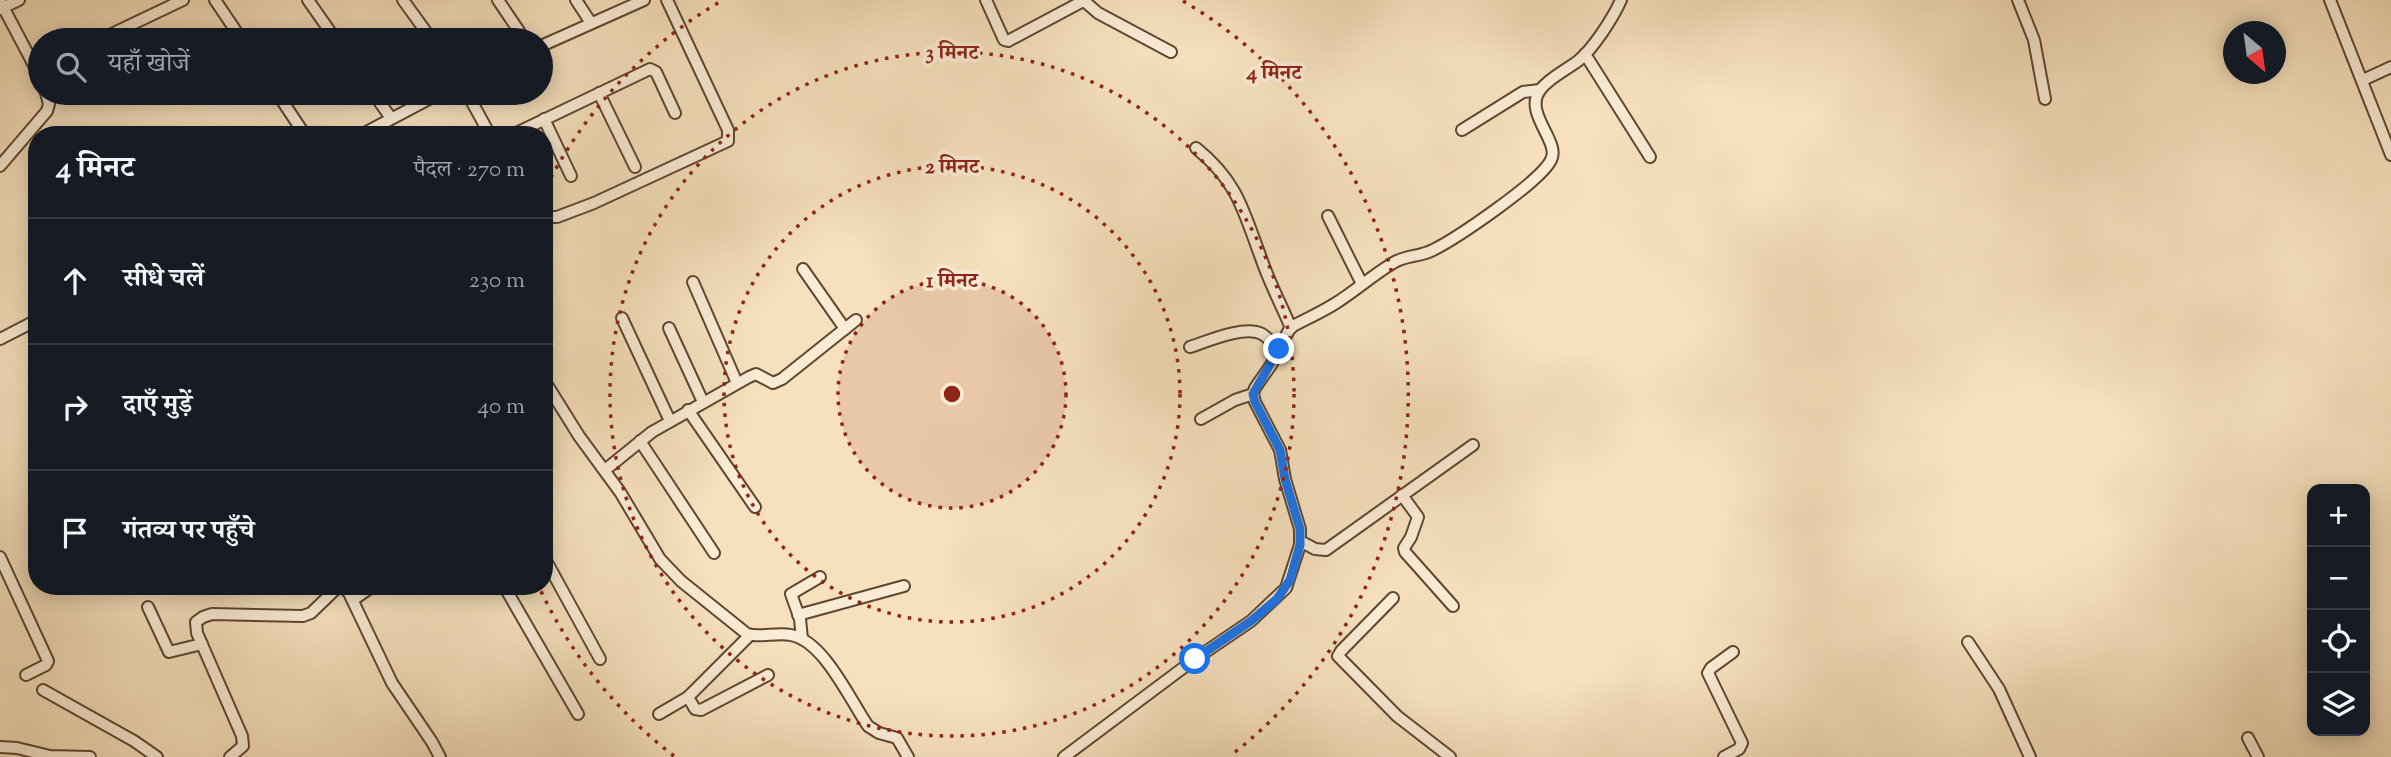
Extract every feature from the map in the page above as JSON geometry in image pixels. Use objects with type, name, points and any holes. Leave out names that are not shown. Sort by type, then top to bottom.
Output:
[{"type":"street","points":[[19,0],[1,6],[28,54]]},
{"type":"street","points":[[124,28],[183,0]]},
{"type":"street","points":[[215,0],[233,28]]},
{"type":"street","points":[[308,0],[328,28]]},
{"type":"street","points":[[403,0],[423,28]]},
{"type":"street","points":[[498,0],[517,28]]},
{"type":"street","points":[[576,0],[591,23]]},
{"type":"street","points":[[553,40],[645,0]]},
{"type":"street","points":[[553,217],[594,202],[727,141],[728,130],[667,0]]},
{"type":"street","points":[[986,0],[1006,41],[1083,1],[1098,13],[1171,52]]},
{"type":"street","points":[[1200,419],[1228,403],[1253,394],[1291,328],[1335,303],[1394,262],[1441,246],[1477,223],[1543,171],[1553,154],[1538,114],[1536,100],[1540,90],[1585,54],[1621,0]]},
{"type":"street","points":[[2018,0],[2034,40],[2045,99]]},
{"type":"street","points":[[2330,0],[2391,155]]},
{"type":"street","points":[[1585,54],[1650,157]]},
{"type":"street","points":[[2363,80],[2391,67]]},
{"type":"street","points":[[531,126],[650,69],[656,72],[675,113]]},
{"type":"street","points":[[1462,130],[1524,92],[1540,90]]},
{"type":"street","points":[[599,93],[635,167]]},
{"type":"street","points":[[34,126],[49,105]]},
{"type":"street","points":[[285,105],[299,126]]},
{"type":"street","points":[[382,105],[391,118]]},
{"type":"street","points":[[377,126],[416,105]]},
{"type":"street","points":[[474,105],[485,126]]},
{"type":"street","points":[[544,120],[547,126]]},
{"type":"street","points":[[0,166],[28,133]]},
{"type":"street","points":[[553,139],[571,176]]},
{"type":"street","points":[[1196,148],[1222,171],[1237,194],[1291,328]]},
{"type":"street","points":[[1328,216],[1362,284]]},
{"type":"street","points":[[803,270],[845,329]]},
{"type":"street","points":[[693,282],[737,383]]},
{"type":"street","points":[[622,318],[670,421]]},
{"type":"street","points":[[605,470],[670,421],[737,383],[756,374],[769,382],[777,382],[856,320]]},
{"type":"street","points":[[0,339],[28,325]]},
{"type":"street","points":[[669,328],[703,402]]},
{"type":"street","points":[[1189,347],[1225,336],[1253,332],[1265,336],[1279,349]]},
{"type":"street","points":[[1063,757],[1195,659],[1265,611],[1286,588],[1300,541],[1300,529],[1285,479],[1280,450],[1253,394]]},
{"type":"street","points":[[554,396],[579,436],[605,470],[666,567],[750,635],[782,634],[803,639],[826,661],[868,726],[879,733],[897,738],[908,757]]},
{"type":"street","points":[[688,410],[755,507]]},
{"type":"street","points":[[640,441],[714,554]]},
{"type":"street","points":[[1300,541],[1314,549],[1326,550],[1473,446]]},
{"type":"street","points":[[1402,495],[1418,517],[1412,537],[1404,548],[1405,552],[1452,606]]},
{"type":"street","points":[[0,556],[48,661],[46,665],[26,675]]},
{"type":"street","points":[[553,573],[600,659]]},
{"type":"street","points":[[803,639],[792,592],[820,577]]},
{"type":"street","points":[[799,615],[904,586]]},
{"type":"street","points":[[230,757],[243,746],[242,736],[197,633],[196,622],[208,615],[303,616],[329,595]]},
{"type":"street","points":[[350,595],[391,683],[440,757]]},
{"type":"street","points":[[353,600],[360,595]]},
{"type":"street","points":[[509,595],[578,714]]},
{"type":"street","points":[[1393,598],[1338,656],[1398,716],[1450,757]]},
{"type":"street","points":[[148,607],[169,652],[202,644]]},
{"type":"street","points":[[659,714],[688,697],[750,635]]},
{"type":"street","points":[[1968,642],[1999,689],[2030,757]]},
{"type":"street","points":[[1724,757],[1742,746],[1742,743],[1708,673],[1733,652]]},
{"type":"street","points":[[688,697],[695,709],[701,710],[768,675]]},
{"type":"street","points":[[43,690],[134,741],[157,757]]},
{"type":"street","points":[[2248,738],[2258,757]]},
{"type":"street","points":[[0,747],[50,756],[90,757]]},
{"type":"route","points":[[1195,659],[1265,611],[1286,588],[1300,545],[1300,529],[1285,479],[1282,456],[1253,394],[1279,349]]}]
